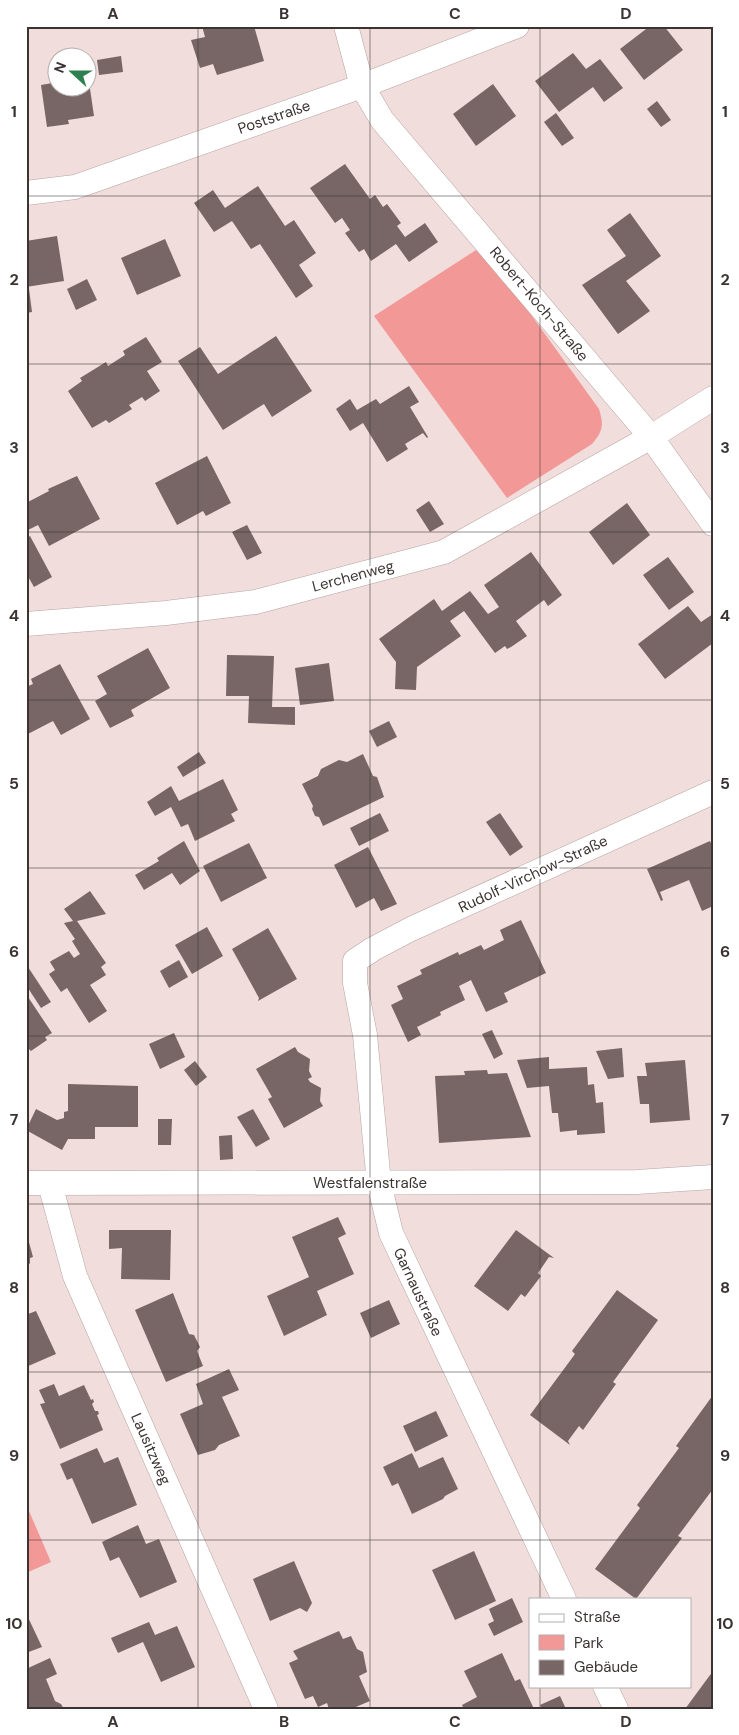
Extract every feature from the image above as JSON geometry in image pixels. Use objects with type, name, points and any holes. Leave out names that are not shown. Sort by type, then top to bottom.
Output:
[{"type":"street","name":"Robert-Koch-Straße","points":[[346,26],[362,86],[382,120],[651,436],[713,524]]},
{"type":"street","name":"Poststraße","points":[[26,193],[75,187],[362,86],[517,26]]},
{"type":"street","name":"Lerchenweg","points":[[26,624],[166,613],[256,602],[444,552],[651,436],[713,398]]},
{"type":"street","name":"Rudolf-Virchow-Straße","points":[[355,962],[372,949],[411,929],[713,792]]},
{"type":"street","name":"Garnaustraße","points":[[355,962],[355,983],[365,1035],[379,1183],[391,1233],[564,1598]]},
{"type":"street","name":"Westfalenstraße","points":[[26,1183],[637,1182],[713,1176]]},
{"type":"street","name":"Lausitzweg","points":[[50,1184],[75,1276],[266,1709]]},
{"type":"street","points":[[606,1688],[616,1709]]},
{"type":"green space","points":[[476,250],[501,273],[599,409],[602,419],[602,428],[592,444],[507,498],[374,316]]},
{"type":"green space","points":[[26,1504],[51,1562],[26,1573]]},
{"type":"building","points":[[202,26],[254,26],[264,61],[217,75],[213,64],[200,68],[191,40],[205,37]]},
{"type":"building","points":[[650,26],[664,26],[683,50],[644,80],[620,49]]},
{"type":"building","points":[[573,53],[586,69],[600,59],[623,88],[604,102],[593,87],[559,112],[535,81]]},
{"type":"building","points":[[121,56],[123,72],[99,75],[98,60]]},
{"type":"building","points":[[48,84],[48,98],[91,98],[94,116],[68,120],[69,124],[47,127],[41,85]]},
{"type":"building","points":[[493,84],[516,116],[476,146],[453,114]]},
{"type":"building","points":[[657,101],[671,120],[661,127],[647,109]]},
{"type":"building","points":[[556,113],[574,138],[562,146],[544,122]]},
{"type":"building","points":[[345,164],[370,199],[375,195],[383,207],[387,204],[401,223],[397,226],[405,237],[425,223],[438,242],[409,262],[396,244],[371,261],[364,249],[359,252],[345,233],[350,230],[342,218],[335,223],[310,188]]},
{"type":"building","points":[[258,186],[285,226],[294,220],[316,253],[299,265],[313,286],[296,298],[260,244],[251,249],[232,221],[214,232],[194,203],[213,190],[225,208]]},
{"type":"building","points":[[630,213],[661,256],[626,281],[650,311],[618,334],[582,285],[626,256],[607,230]]},
{"type":"building","points":[[57,236],[64,281],[26,287],[26,241]]},
{"type":"building","points":[[165,239],[181,276],[137,295],[121,258]]},
{"type":"building","points":[[87,279],[97,300],[76,310],[67,289]]},
{"type":"building","points":[[29,289],[32,312],[26,313],[26,290]]},
{"type":"building","points":[[276,336],[312,391],[272,417],[264,404],[223,430],[178,361],[200,347],[218,374]]},
{"type":"building","points":[[146,337],[162,362],[147,371],[160,391],[145,401],[142,397],[129,405],[132,409],[109,423],[106,420],[92,428],[68,391],[82,381],[80,378],[106,362],[108,366],[125,355],[123,351]]},
{"type":"building","points":[[409,386],[419,402],[410,407],[428,437],[423,433],[405,444],[408,449],[387,462],[363,423],[350,431],[336,409],[350,399],[357,410],[376,399],[380,404]]},
{"type":"building","points":[[207,456],[231,503],[206,516],[203,511],[177,525],[155,483]]},
{"type":"building","points":[[77,476],[100,519],[49,546],[38,525],[26,531],[26,503],[49,491],[48,489]]},
{"type":"building","points":[[429,501],[444,524],[430,532],[416,510]]},
{"type":"building","points":[[627,503],[650,535],[613,565],[589,532]]},
{"type":"building","points":[[247,525],[262,553],[247,560],[232,532]]},
{"type":"building","points":[[30,536],[52,577],[34,587],[26,573],[26,538]]},
{"type":"building","points":[[531,552],[562,595],[548,606],[544,600],[516,621],[527,636],[511,647],[507,649],[505,646],[495,653],[464,611],[450,621],[461,636],[417,667],[416,690],[395,689],[396,662],[379,639],[434,599],[442,611],[470,591],[488,614],[499,607],[484,585]]},
{"type":"building","points":[[668,557],[694,592],[669,610],[643,575]]},
{"type":"building","points":[[688,606],[701,622],[713,614],[713,643],[665,679],[638,644]]},
{"type":"building","points":[[148,648],[170,688],[131,710],[134,716],[110,728],[95,701],[107,694],[97,676]]},
{"type":"building","points":[[227,655],[274,656],[272,707],[295,707],[295,725],[248,723],[249,696],[226,696]]},
{"type":"building","points":[[329,663],[334,701],[300,705],[295,668]]},
{"type":"building","points":[[60,664],[90,719],[61,735],[53,721],[26,735],[26,687],[33,684],[31,679]]},
{"type":"building","points":[[389,721],[397,737],[377,747],[369,731]]},
{"type":"building","points":[[199,752],[206,763],[183,777],[177,767]]},
{"type":"building","points":[[363,754],[373,776],[377,777],[384,797],[323,826],[319,817],[315,816],[312,809],[313,806],[302,784],[318,776],[321,769],[339,760],[347,762]]},
{"type":"building","points":[[223,779],[238,810],[231,814],[235,821],[195,841],[188,824],[181,827],[171,807],[155,816],[147,802],[171,786],[179,801]]},
{"type":"building","points":[[380,813],[389,831],[359,846],[350,828]]},
{"type":"building","points":[[500,813],[523,847],[510,856],[486,822]]},
{"type":"building","points":[[184,841],[200,871],[180,885],[172,873],[144,890],[135,875],[159,861],[157,858]]},
{"type":"building","points":[[710,841],[713,848],[713,906],[702,911],[689,880],[660,892],[663,900],[661,901],[647,869]]},
{"type":"building","points":[[249,843],[267,878],[221,902],[203,866]]},
{"type":"building","points":[[368,847],[397,904],[381,911],[374,898],[356,908],[334,865]]},
{"type":"building","points":[[90,891],[106,914],[77,921],[106,963],[101,967],[106,975],[90,985],[107,1011],[89,1023],[67,988],[61,992],[49,974],[55,970],[51,961],[69,951],[74,958],[80,954],[72,941],[75,939],[64,923],[73,921],[64,909]]},
{"type":"building","points":[[521,920],[546,973],[504,993],[508,1002],[486,1012],[471,980],[459,986],[465,1000],[440,1012],[441,1015],[417,1027],[421,1035],[408,1042],[391,1005],[403,999],[397,986],[422,974],[420,970],[458,952],[459,955],[481,945],[484,950],[504,940],[500,930]]},
{"type":"building","points":[[207,927],[223,956],[192,974],[175,945]]},
{"type":"building","points":[[268,928],[297,979],[258,1001],[259,998],[232,949]]},
{"type":"building","points":[[179,960],[188,977],[169,988],[160,971]]},
{"type":"building","points":[[28,967],[51,1002],[41,1008],[26,985],[26,969]]},
{"type":"building","points":[[26,994],[52,1033],[45,1037],[47,1040],[31,1051],[28,1048],[26,1050]]},
{"type":"building","points":[[492,1030],[503,1054],[494,1059],[482,1034]]},
{"type":"building","points":[[174,1033],[185,1057],[160,1069],[149,1044]]},
{"type":"building","points":[[295,1047],[298,1052],[310,1059],[309,1071],[312,1077],[308,1079],[321,1088],[320,1101],[323,1106],[284,1128],[268,1099],[272,1097],[256,1069]]},
{"type":"building","points":[[622,1048],[624,1077],[608,1079],[596,1051]]},
{"type":"building","points":[[549,1057],[549,1069],[587,1067],[588,1085],[594,1084],[596,1103],[603,1102],[605,1133],[577,1135],[577,1130],[560,1132],[558,1113],[552,1113],[549,1086],[527,1088],[517,1060]]},
{"type":"building","points":[[685,1060],[690,1120],[650,1123],[649,1104],[640,1104],[637,1076],[647,1076],[645,1063]]},
{"type":"building","points":[[195,1061],[207,1077],[196,1086],[184,1070]]},
{"type":"building","points":[[487,1070],[488,1074],[507,1073],[531,1137],[439,1143],[435,1076],[465,1075],[464,1071]]},
{"type":"building","points":[[68,1084],[138,1086],[138,1127],[95,1127],[95,1139],[68,1139],[62,1150],[26,1130],[36,1109],[57,1120],[64,1118],[64,1112],[68,1111]]},
{"type":"building","points":[[253,1109],[270,1139],[256,1147],[237,1117]]},
{"type":"building","points":[[158,1119],[172,1119],[171,1145],[158,1145]]},
{"type":"building","points":[[232,1135],[233,1159],[220,1160],[219,1136]]},
{"type":"building","points":[[338,1217],[346,1234],[338,1238],[354,1274],[317,1291],[327,1315],[284,1336],[267,1296],[309,1277],[292,1237]]},
{"type":"building","points":[[109,1230],[171,1230],[170,1280],[121,1279],[122,1248],[109,1249]]},
{"type":"building","points":[[516,1230],[554,1258],[549,1257],[538,1273],[541,1276],[525,1297],[521,1294],[508,1311],[474,1286]]},
{"type":"building","points":[[27,1235],[33,1257],[30,1258],[30,1263],[26,1268]]},
{"type":"building","points":[[617,1290],[658,1320],[613,1382],[616,1384],[583,1430],[579,1426],[568,1441],[570,1445],[530,1415],[575,1354],[572,1351]]},
{"type":"building","points":[[173,1293],[189,1334],[194,1335],[200,1347],[197,1351],[203,1366],[166,1382],[135,1310]]},
{"type":"building","points":[[389,1300],[400,1324],[371,1338],[360,1313]]},
{"type":"building","points":[[26,1311],[28,1314],[36,1311],[56,1354],[26,1367]]},
{"type":"building","points":[[229,1369],[239,1390],[222,1397],[240,1436],[219,1445],[215,1450],[198,1455],[180,1414],[203,1404],[196,1384]]},
{"type":"building","points":[[54,1384],[59,1396],[84,1385],[91,1400],[93,1399],[94,1402],[92,1404],[95,1411],[98,1411],[99,1414],[97,1415],[103,1430],[60,1449],[40,1404],[45,1403],[39,1390]]},
{"type":"building","points":[[713,1395],[713,1489],[678,1536],[682,1538],[637,1598],[635,1598],[595,1569],[640,1508],[637,1505],[679,1448],[676,1446]]},
{"type":"building","points":[[436,1411],[448,1436],[415,1452],[403,1426]]},
{"type":"building","points":[[97,1448],[104,1463],[118,1457],[137,1505],[92,1524],[72,1478],[67,1480],[60,1464]]},
{"type":"building","points":[[412,1453],[419,1468],[443,1457],[458,1489],[443,1499],[412,1514],[398,1483],[392,1486],[383,1467]]},
{"type":"building","points":[[138,1525],[146,1544],[159,1539],[177,1582],[140,1598],[119,1557],[110,1561],[102,1542]]},
{"type":"building","points":[[474,1551],[496,1601],[455,1620],[432,1570]]},
{"type":"building","points":[[294,1561],[312,1603],[307,1612],[300,1608],[270,1621],[253,1579]]},
{"type":"building","points":[[512,1598],[523,1622],[494,1636],[488,1624],[494,1621],[489,1609]]},
{"type":"building","points":[[26,1613],[42,1647],[26,1653]]},
{"type":"building","points":[[149,1622],[155,1635],[177,1626],[195,1667],[161,1682],[143,1642],[118,1653],[111,1638]]},
{"type":"building","points":[[339,1631],[343,1639],[351,1636],[357,1649],[363,1652],[367,1672],[359,1676],[370,1701],[351,1709],[329,1709],[327,1703],[318,1707],[313,1696],[305,1699],[289,1663],[298,1659],[293,1651]]},
{"type":"building","points":[[502,1653],[515,1681],[520,1679],[534,1709],[464,1709],[462,1705],[477,1697],[464,1671]]},
{"type":"building","points":[[50,1658],[57,1674],[46,1679],[55,1701],[61,1704],[64,1709],[26,1709],[26,1669]]},
{"type":"building","points":[[713,1671],[713,1709],[685,1709]]},
{"type":"building","points":[[560,1696],[566,1709],[542,1709],[540,1705]]}]
